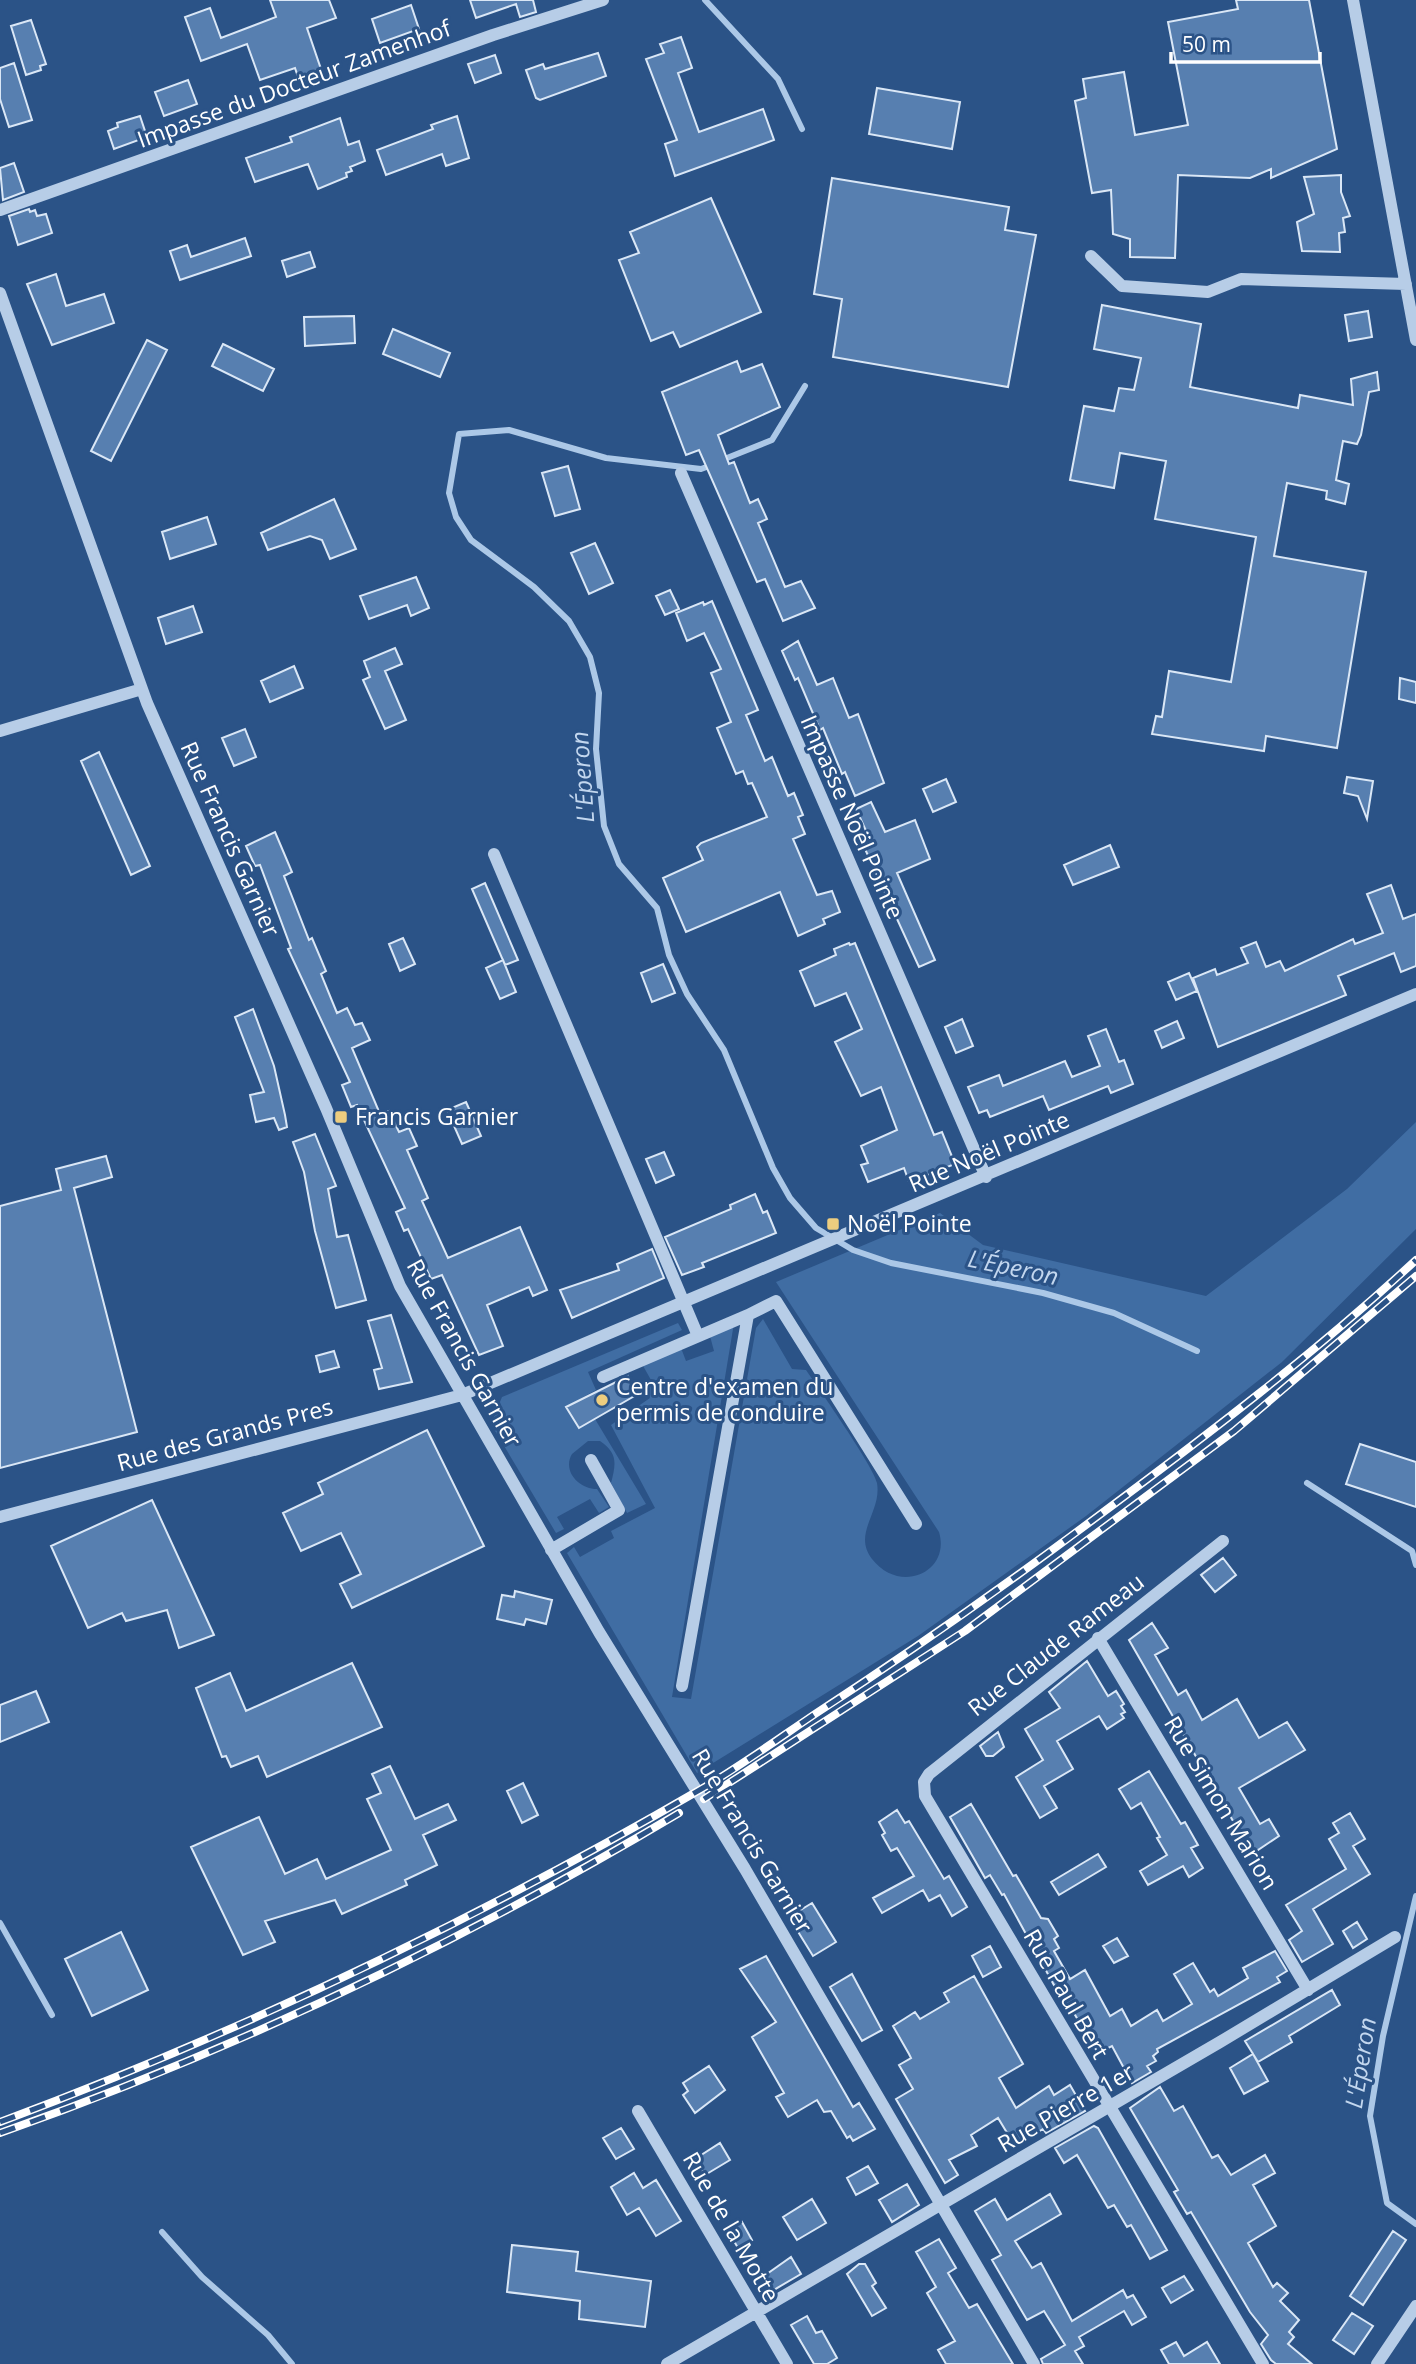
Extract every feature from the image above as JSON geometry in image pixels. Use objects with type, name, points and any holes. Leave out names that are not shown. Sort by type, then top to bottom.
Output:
[{"type":"street","name":"Impasse du Docteur Zamenhof","points":[[0,210],[493,34],[603,0]]},
{"type":"street","points":[[1353,0],[1416,340]]},
{"type":"street","points":[[1091,256],[1122,286],[1208,292],[1241,279],[1406,284]]},
{"type":"street","name":"Rue Francis Garnier","points":[[0,293],[142,689],[326,1108],[400,1286],[551,1549],[745,1869],[1034,2364]]},
{"type":"street","name":"Impasse Noël Pointe","points":[[681,473],[986,1177]]},
{"type":"street","points":[[0,731],[142,689]]},
{"type":"street","points":[[494,854],[698,1336]]},
{"type":"street","name":"Rue Noël Pointe","points":[[462,1395],[986,1177],[1416,993]]},
{"type":"street","points":[[603,1377],[776,1301],[916,1524]]},
{"type":"street","points":[[682,1686],[748,1315]]},
{"type":"street","name":"Rue des Grands Pres","points":[[0,1517],[462,1395]]},
{"type":"street","points":[[551,1549],[619,1510],[591,1460]]},
{"type":"street","name":"Rue Claude Rameau","points":[[923,1787],[929,1774],[1223,1541]]},
{"type":"street","name":"Rue Simon Marion","points":[[1098,1638],[1308,1990]]},
{"type":"street","name":"Rue Paul Bert","points":[[923,1787],[925,1796],[1108,2108],[1263,2364]]},
{"type":"street","name":"Rue Pierre 1er","points":[[667,2364],[757,2314],[1395,1937]]},
{"type":"street","name":"Rue de la Motte","points":[[638,2111],[787,2364]]},
{"type":"street","points":[[1377,2364],[1416,2306]]},
{"type":"shaded area","points":[[1416,1122],[1416,1229],[1282,1362],[1086,1516],[918,1636],[697,1773],[567,1553],[574,1547],[580,1557],[614,1538],[611,1531],[655,1508],[611,1425],[650,1398],[642,1385],[651,1380],[642,1364],[681,1348],[686,1361],[714,1351],[710,1336],[734,1323],[672,1697],[691,1699],[756,1328],[763,1319],[792,1369],[806,1370],[874,1474],[877,1483],[876,1503],[865,1540],[872,1559],[883,1570],[896,1576],[909,1577],[930,1568],[938,1558],[941,1546],[939,1532],[776,1282],[940,1213],[983,1245],[1206,1296],[1347,1189]]},
{"type":"shaded area","points":[[678,1323],[682,1330],[588,1372],[596,1390],[566,1407],[579,1428],[595,1419],[646,1504],[627,1513],[611,1483],[613,1455],[600,1441],[588,1441],[572,1454],[569,1467],[574,1478],[584,1486],[597,1489],[609,1507],[599,1513],[590,1499],[557,1517],[564,1529],[556,1533],[491,1424],[502,1397]]},
{"type":"building","points":[[270,0],[329,0],[336,18],[307,28],[323,75],[300,83],[295,68],[260,80],[247,44],[201,61],[185,17],[210,8],[221,38],[276,17]]},
{"type":"building","points":[[470,0],[533,0],[536,12],[520,17],[516,4],[476,18]]},
{"type":"building","points":[[1236,0],[1309,0],[1337,149],[1271,178],[1271,169],[1250,178],[1178,175],[1175,258],[1130,257],[1130,239],[1113,234],[1111,190],[1092,193],[1075,101],[1086,98],[1083,79],[1124,72],[1135,135],[1188,125],[1168,22],[1238,9]]},
{"type":"building","points":[[411,5],[419,29],[380,43],[372,19]]},
{"type":"building","points":[[31,20],[46,64],[40,66],[41,70],[26,75],[11,26]]},
{"type":"building","points":[[681,37],[692,68],[678,73],[699,132],[763,109],[774,140],[675,176],[665,144],[677,140],[646,59],[664,53],[660,44]]},
{"type":"building","points":[[598,53],[606,76],[540,100],[536,98],[526,70],[543,64],[545,69]]},
{"type":"building","points":[[495,55],[501,73],[475,83],[468,64]]},
{"type":"building","points":[[14,63],[32,120],[9,127],[0,99],[0,68]]},
{"type":"building","points":[[188,80],[197,104],[164,116],[155,92]]},
{"type":"building","points":[[877,88],[960,102],[952,149],[869,134]]},
{"type":"building","points":[[140,116],[147,137],[114,149],[108,131],[118,127],[117,123]]},
{"type":"building","points":[[457,116],[469,158],[446,166],[442,154],[386,175],[377,150],[433,129],[431,125]]},
{"type":"building","points":[[340,118],[348,145],[359,141],[365,161],[350,167],[352,171],[346,173],[347,177],[318,189],[308,164],[255,182],[246,158],[292,142],[290,137]]},
{"type":"building","points":[[14,163],[24,192],[3,200],[0,168]]},
{"type":"building","points":[[1341,175],[1341,192],[1350,216],[1343,218],[1345,232],[1339,233],[1340,252],[1302,251],[1297,222],[1314,214],[1304,177]]},
{"type":"building","points":[[832,178],[1009,207],[1005,230],[1036,235],[1008,387],[833,357],[842,299],[814,294]]},
{"type":"building","points":[[711,198],[761,312],[680,347],[673,332],[651,341],[619,260],[639,253],[630,232]]},
{"type":"building","points":[[29,209],[30,212],[35,210],[37,216],[46,214],[52,233],[18,245],[9,216]]},
{"type":"building","points":[[245,238],[251,256],[180,280],[170,251],[187,245],[191,257]]},
{"type":"building","points":[[310,252],[315,267],[287,277],[282,261]]},
{"type":"building","points":[[56,274],[66,306],[104,294],[114,323],[52,345],[27,284]]},
{"type":"building","points":[[1102,305],[1201,324],[1190,387],[1298,408],[1300,395],[1353,405],[1351,379],[1377,372],[1379,390],[1369,392],[1357,444],[1343,441],[1336,480],[1349,484],[1345,504],[1326,499],[1327,491],[1287,483],[1274,556],[1366,572],[1337,748],[1266,736],[1264,751],[1152,734],[1156,716],[1162,717],[1169,671],[1231,682],[1256,537],[1155,519],[1166,461],[1120,453],[1114,488],[1070,480],[1084,406],[1114,411],[1119,388],[1134,390],[1141,358],[1094,349]]},
{"type":"building","points":[[1368,311],[1372,337],[1349,341],[1345,315]]},
{"type":"building","points":[[354,316],[355,343],[305,346],[304,317]]},
{"type":"building","points":[[393,329],[450,353],[440,377],[383,354]]},
{"type":"building","points":[[147,340],[167,350],[111,461],[91,451]]},
{"type":"building","points":[[223,344],[274,369],[263,391],[212,366]]},
{"type":"building","points":[[737,361],[741,372],[762,364],[780,407],[718,435],[729,464],[734,462],[750,503],[758,499],[767,519],[758,523],[785,587],[801,581],[815,608],[783,621],[765,579],[757,582],[699,450],[686,455],[662,392]]},
{"type":"building","points":[[568,466],[580,509],[555,516],[542,473]]},
{"type":"building","points":[[334,499],[356,549],[330,559],[322,540],[310,536],[268,550],[261,533]]},
{"type":"building","points":[[207,517],[216,544],[170,559],[162,532]]},
{"type":"building","points":[[595,543],[613,583],[589,594],[571,553]]},
{"type":"building","points":[[416,577],[429,608],[411,616],[407,605],[369,619],[360,596]]},
{"type":"building","points":[[670,590],[679,609],[665,615],[656,596]]},
{"type":"building","points":[[712,601],[758,710],[746,715],[765,761],[772,757],[788,796],[794,793],[803,815],[798,817],[805,834],[793,839],[817,895],[832,891],[840,912],[823,919],[825,924],[798,936],[780,892],[686,932],[663,878],[703,860],[697,847],[701,843],[767,817],[752,783],[748,784],[743,771],[736,774],[717,728],[731,722],[711,673],[721,669],[704,633],[687,641],[676,613]]},
{"type":"building","points":[[193,606],[202,632],[166,644],[158,618]]},
{"type":"building","points":[[798,641],[817,685],[833,678],[849,718],[858,714],[884,783],[855,796],[845,772],[842,774],[823,728],[820,730],[798,678],[795,680],[782,651]]},
{"type":"building","points":[[395,648],[402,664],[385,671],[406,720],[385,729],[363,680],[370,677],[364,661]]},
{"type":"building","points":[[294,666],[303,688],[270,702],[261,681]]},
{"type":"building","points":[[1400,678],[1416,682],[1416,703],[1399,699]]},
{"type":"building","points":[[245,729],[256,757],[234,766],[222,738]]},
{"type":"building","points":[[99,752],[150,866],[131,875],[81,761]]},
{"type":"building","points":[[1347,777],[1373,781],[1367,819],[1358,796],[1344,793]]},
{"type":"building","points":[[946,779],[956,802],[933,812],[923,789]]},
{"type":"building","points":[[871,802],[885,832],[915,820],[930,859],[897,873],[935,960],[919,967],[865,849],[873,846],[856,809]]},
{"type":"building","points":[[275,832],[292,872],[284,876],[309,940],[312,938],[326,971],[321,974],[337,1013],[347,1008],[355,1025],[362,1023],[370,1040],[352,1048],[380,1114],[389,1111],[399,1132],[409,1128],[417,1146],[407,1150],[428,1198],[422,1201],[448,1258],[520,1227],[547,1290],[533,1296],[529,1287],[487,1305],[503,1346],[479,1355],[442,1275],[431,1279],[408,1229],[404,1231],[396,1212],[405,1208],[357,1105],[351,1107],[342,1085],[350,1082],[288,949],[291,948],[260,865],[255,866],[246,846]]},
{"type":"building","points":[[1110,845],[1119,867],[1073,885],[1064,865]]},
{"type":"building","points":[[485,883],[518,960],[505,965],[472,889]]},
{"type":"building","points":[[1391,885],[1403,919],[1416,914],[1416,966],[1401,972],[1394,953],[1338,976],[1346,995],[1218,1047],[1193,978],[1215,969],[1217,975],[1248,963],[1241,948],[1256,942],[1266,967],[1280,961],[1285,971],[1353,939],[1355,944],[1383,933],[1367,894]]},
{"type":"building","points":[[403,938],[415,964],[400,971],[389,944]]},
{"type":"building","points":[[855,943],[934,1135],[942,1132],[955,1164],[909,1182],[904,1168],[868,1182],[861,1165],[868,1163],[861,1146],[897,1130],[881,1087],[861,1096],[835,1042],[862,1029],[846,993],[815,1006],[800,971],[836,955],[834,949]]},
{"type":"building","points":[[503,960],[516,992],[500,999],[486,968]]},
{"type":"building","points":[[663,964],[675,993],[652,1002],[641,973]]},
{"type":"building","points":[[1189,973],[1197,991],[1176,1000],[1168,982]]},
{"type":"building","points":[[253,1009],[274,1066],[285,1115],[287,1127],[279,1130],[274,1118],[256,1122],[250,1095],[264,1092],[235,1017]]},
{"type":"building","points":[[962,1019],[973,1046],[956,1053],[945,1027]]},
{"type":"building","points":[[1177,1021],[1184,1038],[1162,1048],[1155,1031]]},
{"type":"building","points":[[1106,1029],[1119,1062],[1124,1060],[1133,1084],[1111,1093],[1108,1086],[1049,1110],[1043,1096],[990,1117],[987,1110],[979,1113],[968,1087],[999,1075],[1003,1086],[1065,1061],[1072,1077],[1100,1066],[1088,1036]]},
{"type":"building","points":[[466,1102],[481,1136],[462,1144],[447,1110]]},
{"type":"building","points":[[315,1134],[336,1186],[328,1189],[337,1237],[348,1235],[366,1300],[336,1308],[315,1231],[304,1172],[293,1142]]},
{"type":"building","points":[[664,1152],[674,1175],[656,1183],[646,1159]]},
{"type":"building","points":[[106,1156],[112,1177],[74,1188],[137,1432],[0,1468],[0,1206],[61,1190],[56,1169]]},
{"type":"building","points":[[755,1194],[763,1213],[767,1211],[776,1233],[702,1263],[704,1267],[682,1275],[665,1237],[731,1209],[730,1205]]},
{"type":"building","points":[[652,1249],[664,1278],[572,1318],[560,1290],[619,1270],[617,1264]]},
{"type":"building","points":[[391,1315],[412,1382],[379,1389],[374,1370],[382,1368],[368,1321]]},
{"type":"building","points":[[334,1351],[339,1367],[320,1372],[316,1356]]},
{"type":"building","name":"Centre d'examen du permis de conduire","points":[[628,1376],[638,1394],[579,1428],[566,1407]]},
{"type":"building","points":[[427,1430],[484,1546],[352,1608],[340,1584],[361,1574],[341,1533],[301,1551],[283,1513],[323,1494],[318,1483]]},
{"type":"building","points":[[1360,1444],[1416,1462],[1416,1507],[1346,1484]]},
{"type":"building","points":[[152,1500],[214,1635],[179,1648],[167,1610],[126,1621],[122,1613],[88,1628],[51,1546]]},
{"type":"building","points":[[1223,1558],[1236,1575],[1215,1592],[1201,1575]]},
{"type":"building","points":[[515,1591],[552,1600],[546,1624],[526,1619],[524,1625],[497,1619],[502,1595],[514,1597]]},
{"type":"building","points":[[1152,1623],[1168,1648],[1155,1655],[1178,1695],[1186,1690],[1202,1720],[1237,1699],[1259,1738],[1287,1722],[1305,1750],[1239,1788],[1260,1824],[1269,1819],[1279,1836],[1252,1854],[1129,1640]]},
{"type":"building","points":[[1087,1661],[1108,1696],[1116,1691],[1124,1704],[1121,1706],[1125,1712],[1121,1714],[1124,1718],[1107,1729],[1099,1716],[1057,1741],[1073,1769],[1044,1786],[1057,1808],[1040,1818],[1016,1777],[1043,1760],[1025,1729],[1060,1708],[1049,1692]]},
{"type":"building","points":[[352,1663],[382,1727],[267,1777],[258,1756],[231,1767],[226,1756],[222,1757],[196,1688],[230,1673],[246,1711]]},
{"type":"building","points":[[36,1691],[49,1722],[0,1742],[0,1705]]},
{"type":"building","points":[[998,1732],[1004,1747],[993,1756],[986,1756],[980,1746]]},
{"type":"building","points":[[390,1766],[415,1819],[448,1804],[456,1820],[423,1835],[437,1865],[405,1880],[407,1885],[342,1914],[335,1900],[265,1921],[275,1942],[243,1955],[191,1847],[259,1817],[285,1874],[317,1859],[326,1879],[391,1850],[367,1799],[381,1793],[372,1774]]},
{"type":"building","points":[[1149,1771],[1181,1824],[1185,1822],[1198,1845],[1191,1848],[1203,1868],[1189,1877],[1183,1866],[1148,1885],[1140,1871],[1167,1855],[1141,1803],[1131,1809],[1119,1789]]},
{"type":"building","points":[[523,1783],[538,1815],[522,1823],[507,1791]]},
{"type":"building","points":[[971,1804],[1013,1876],[1016,1875],[1041,1918],[1048,1919],[1058,1936],[1054,1939],[1059,1948],[1054,1951],[1070,1979],[1085,1970],[1110,2016],[1122,2009],[1131,2026],[1157,2010],[1163,2021],[1192,2004],[1174,1974],[1193,1963],[1210,1992],[1214,1989],[1218,1996],[1248,1978],[1243,1968],[1275,1951],[1287,1971],[1277,1977],[1280,1982],[1157,2049],[1158,2052],[1153,2056],[1156,2061],[1147,2066],[1151,2072],[1132,2083],[1112,2046],[1098,2053],[1069,2005],[1066,2007],[1004,1894],[1002,1895],[990,1875],[985,1878],[950,1817]]},
{"type":"building","points":[[897,1810],[905,1823],[909,1821],[944,1879],[949,1876],[967,1907],[952,1916],[940,1895],[929,1901],[923,1890],[882,1913],[873,1898],[914,1876],[897,1848],[891,1851],[882,1835],[885,1833],[879,1822]]},
{"type":"building","points":[[1350,1813],[1365,1839],[1353,1846],[1370,1874],[1313,1909],[1333,1944],[1302,1962],[1289,1940],[1302,1931],[1286,1905],[1346,1869],[1329,1839],[1339,1833],[1333,1823]]},
{"type":"building","points":[[1098,1854],[1106,1867],[1059,1895],[1051,1882]]},
{"type":"building","points":[[812,1903],[836,1942],[813,1956],[789,1917]]},
{"type":"building","points":[[1357,1922],[1367,1939],[1353,1948],[1343,1931]]},
{"type":"building","points":[[121,1932],[148,1990],[92,2016],[65,1959]]},
{"type":"building","points":[[1117,1938],[1128,1956],[1114,1963],[1103,1946]]},
{"type":"building","points":[[990,1946],[1001,1967],[983,1977],[972,1956]]},
{"type":"building","points":[[766,1956],[853,2107],[859,2103],[875,2129],[853,2141],[850,2136],[847,2138],[831,2111],[824,2112],[817,2100],[788,2117],[776,2097],[784,2093],[752,2037],[776,2022],[740,1969]]},
{"type":"building","points":[[852,1974],[882,2030],[862,2041],[830,1987]]},
{"type":"building","points":[[974,1976],[1023,2064],[999,2078],[1016,2108],[1049,2086],[1054,2095],[1070,2085],[1085,2111],[1046,2133],[1043,2129],[1015,2146],[998,2118],[971,2135],[977,2146],[949,2160],[958,2175],[945,2183],[896,2099],[913,2089],[899,2065],[911,2058],[893,2026],[915,2012],[920,2019],[949,2002],[944,1993]]},
{"type":"building","points":[[1332,1990],[1340,2005],[1289,2036],[1292,2042],[1258,2062],[1245,2041]]},
{"type":"building","points":[[1253,2054],[1268,2081],[1244,2094],[1230,2068]]},
{"type":"building","points":[[709,2066],[725,2090],[695,2113],[683,2095],[688,2091],[683,2083]]},
{"type":"building","points":[[1160,2087],[1174,2111],[1183,2106],[1212,2158],[1218,2155],[1231,2175],[1265,2155],[1275,2173],[1253,2185],[1276,2226],[1248,2243],[1273,2287],[1277,2283],[1288,2293],[1280,2301],[1299,2320],[1289,2332],[1294,2337],[1288,2344],[1312,2364],[1276,2364],[1271,2360],[1261,2344],[1268,2335],[1250,2312],[1191,2212],[1187,2214],[1174,2192],[1178,2190],[1130,2108]]},
{"type":"building","points":[[1094,2126],[1098,2128],[1167,2250],[1150,2259],[1131,2225],[1127,2227],[1114,2205],[1108,2208],[1077,2155],[1064,2163],[1055,2148]]},
{"type":"building","points":[[621,2128],[634,2149],[616,2159],[603,2138]]},
{"type":"building","points":[[720,2143],[730,2160],[705,2175],[695,2159]]},
{"type":"building","points":[[868,2166],[878,2183],[856,2195],[847,2178]]},
{"type":"building","points":[[634,2173],[643,2188],[656,2180],[681,2221],[656,2236],[639,2208],[627,2215],[611,2187]]},
{"type":"building","points":[[907,2184],[919,2205],[892,2222],[879,2200]]},
{"type":"building","points":[[1050,2194],[1061,2214],[1015,2241],[1032,2268],[1041,2263],[1072,2321],[1123,2290],[1127,2298],[1133,2295],[1146,2317],[1132,2325],[1124,2311],[1079,2337],[1084,2346],[1075,2351],[1083,2364],[1043,2364],[1041,2359],[1065,2345],[1044,2311],[1027,2320],[992,2260],[1001,2255],[975,2211],[995,2199],[1007,2220]]},
{"type":"building","points":[[812,2199],[826,2223],[797,2240],[783,2217]]},
{"type":"building","points":[[742,2222],[752,2240],[738,2248],[728,2231]]},
{"type":"building","points":[[1393,2231],[1406,2240],[1363,2305],[1350,2296]]},
{"type":"building","points":[[939,2239],[956,2268],[948,2273],[969,2308],[977,2304],[1013,2364],[946,2364],[938,2350],[955,2341],[927,2293],[936,2287],[916,2252]]},
{"type":"building","points":[[512,2245],[578,2252],[576,2271],[651,2281],[645,2327],[579,2319],[580,2301],[507,2292]]},
{"type":"building","points":[[791,2257],[801,2274],[772,2291],[764,2276]]},
{"type":"building","points":[[859,2264],[865,2264],[876,2283],[872,2286],[886,2308],[872,2316],[847,2274]]},
{"type":"building","points":[[1184,2276],[1193,2290],[1171,2303],[1162,2288]]},
{"type":"building","points":[[1352,2313],[1373,2326],[1354,2354],[1333,2340]]},
{"type":"building","points":[[807,2316],[816,2333],[822,2331],[837,2358],[827,2364],[814,2364],[791,2325]]},
{"type":"building","points":[[1176,2342],[1184,2356],[1207,2342],[1220,2364],[1169,2364],[1161,2350]]},
{"type":"waterway","name":"L'Éperon","points":[[705,0],[778,79],[802,129]]},
{"type":"waterway","name":"L'Éperon","points":[[722,460],[772,440],[805,386]]},
{"type":"waterway","name":"L'Éperon","points":[[712,465],[701,469],[606,458],[509,430],[459,434],[449,493],[456,517],[471,540],[534,587],[569,621],[590,657],[599,693],[596,749],[604,826],[619,864],[657,908],[669,955],[687,994],[724,1050],[773,1168],[790,1198],[816,1228],[853,1250],[891,1263],[1043,1293],[1114,1313],[1197,1351]]},
{"type":"waterway","name":"L'Éperon","points":[[1307,1483],[1412,1551],[1416,1565]]},
{"type":"waterway","name":"L'Éperon","points":[[1416,1896],[1383,2036],[1370,2116],[1387,2203],[1416,2224]]},
{"type":"waterway","points":[[0,1923],[52,2015]]},
{"type":"waterway","points":[[162,2232],[202,2277],[268,2335],[292,2364]]},
{"type":"railway","points":[[0,2122],[181,2050],[359,1970],[533,1883],[717,1779],[920,1644],[1090,1522],[1297,1363],[1416,1260]]},
{"type":"railway","points":[[704,1799],[965,1631],[1234,1431],[1416,1276]]},
{"type":"railway","points":[[0,2133],[175,2066],[347,1990],[515,1905],[679,1813]]},
{"type":"place","name":"Francis Garnier","points":[[341,1117]]},
{"type":"place","name":"Noël Pointe","points":[[833,1224]]},
{"type":"place","name":"Centre d'examen du permis de conduire","points":[[602,1400]]}]
